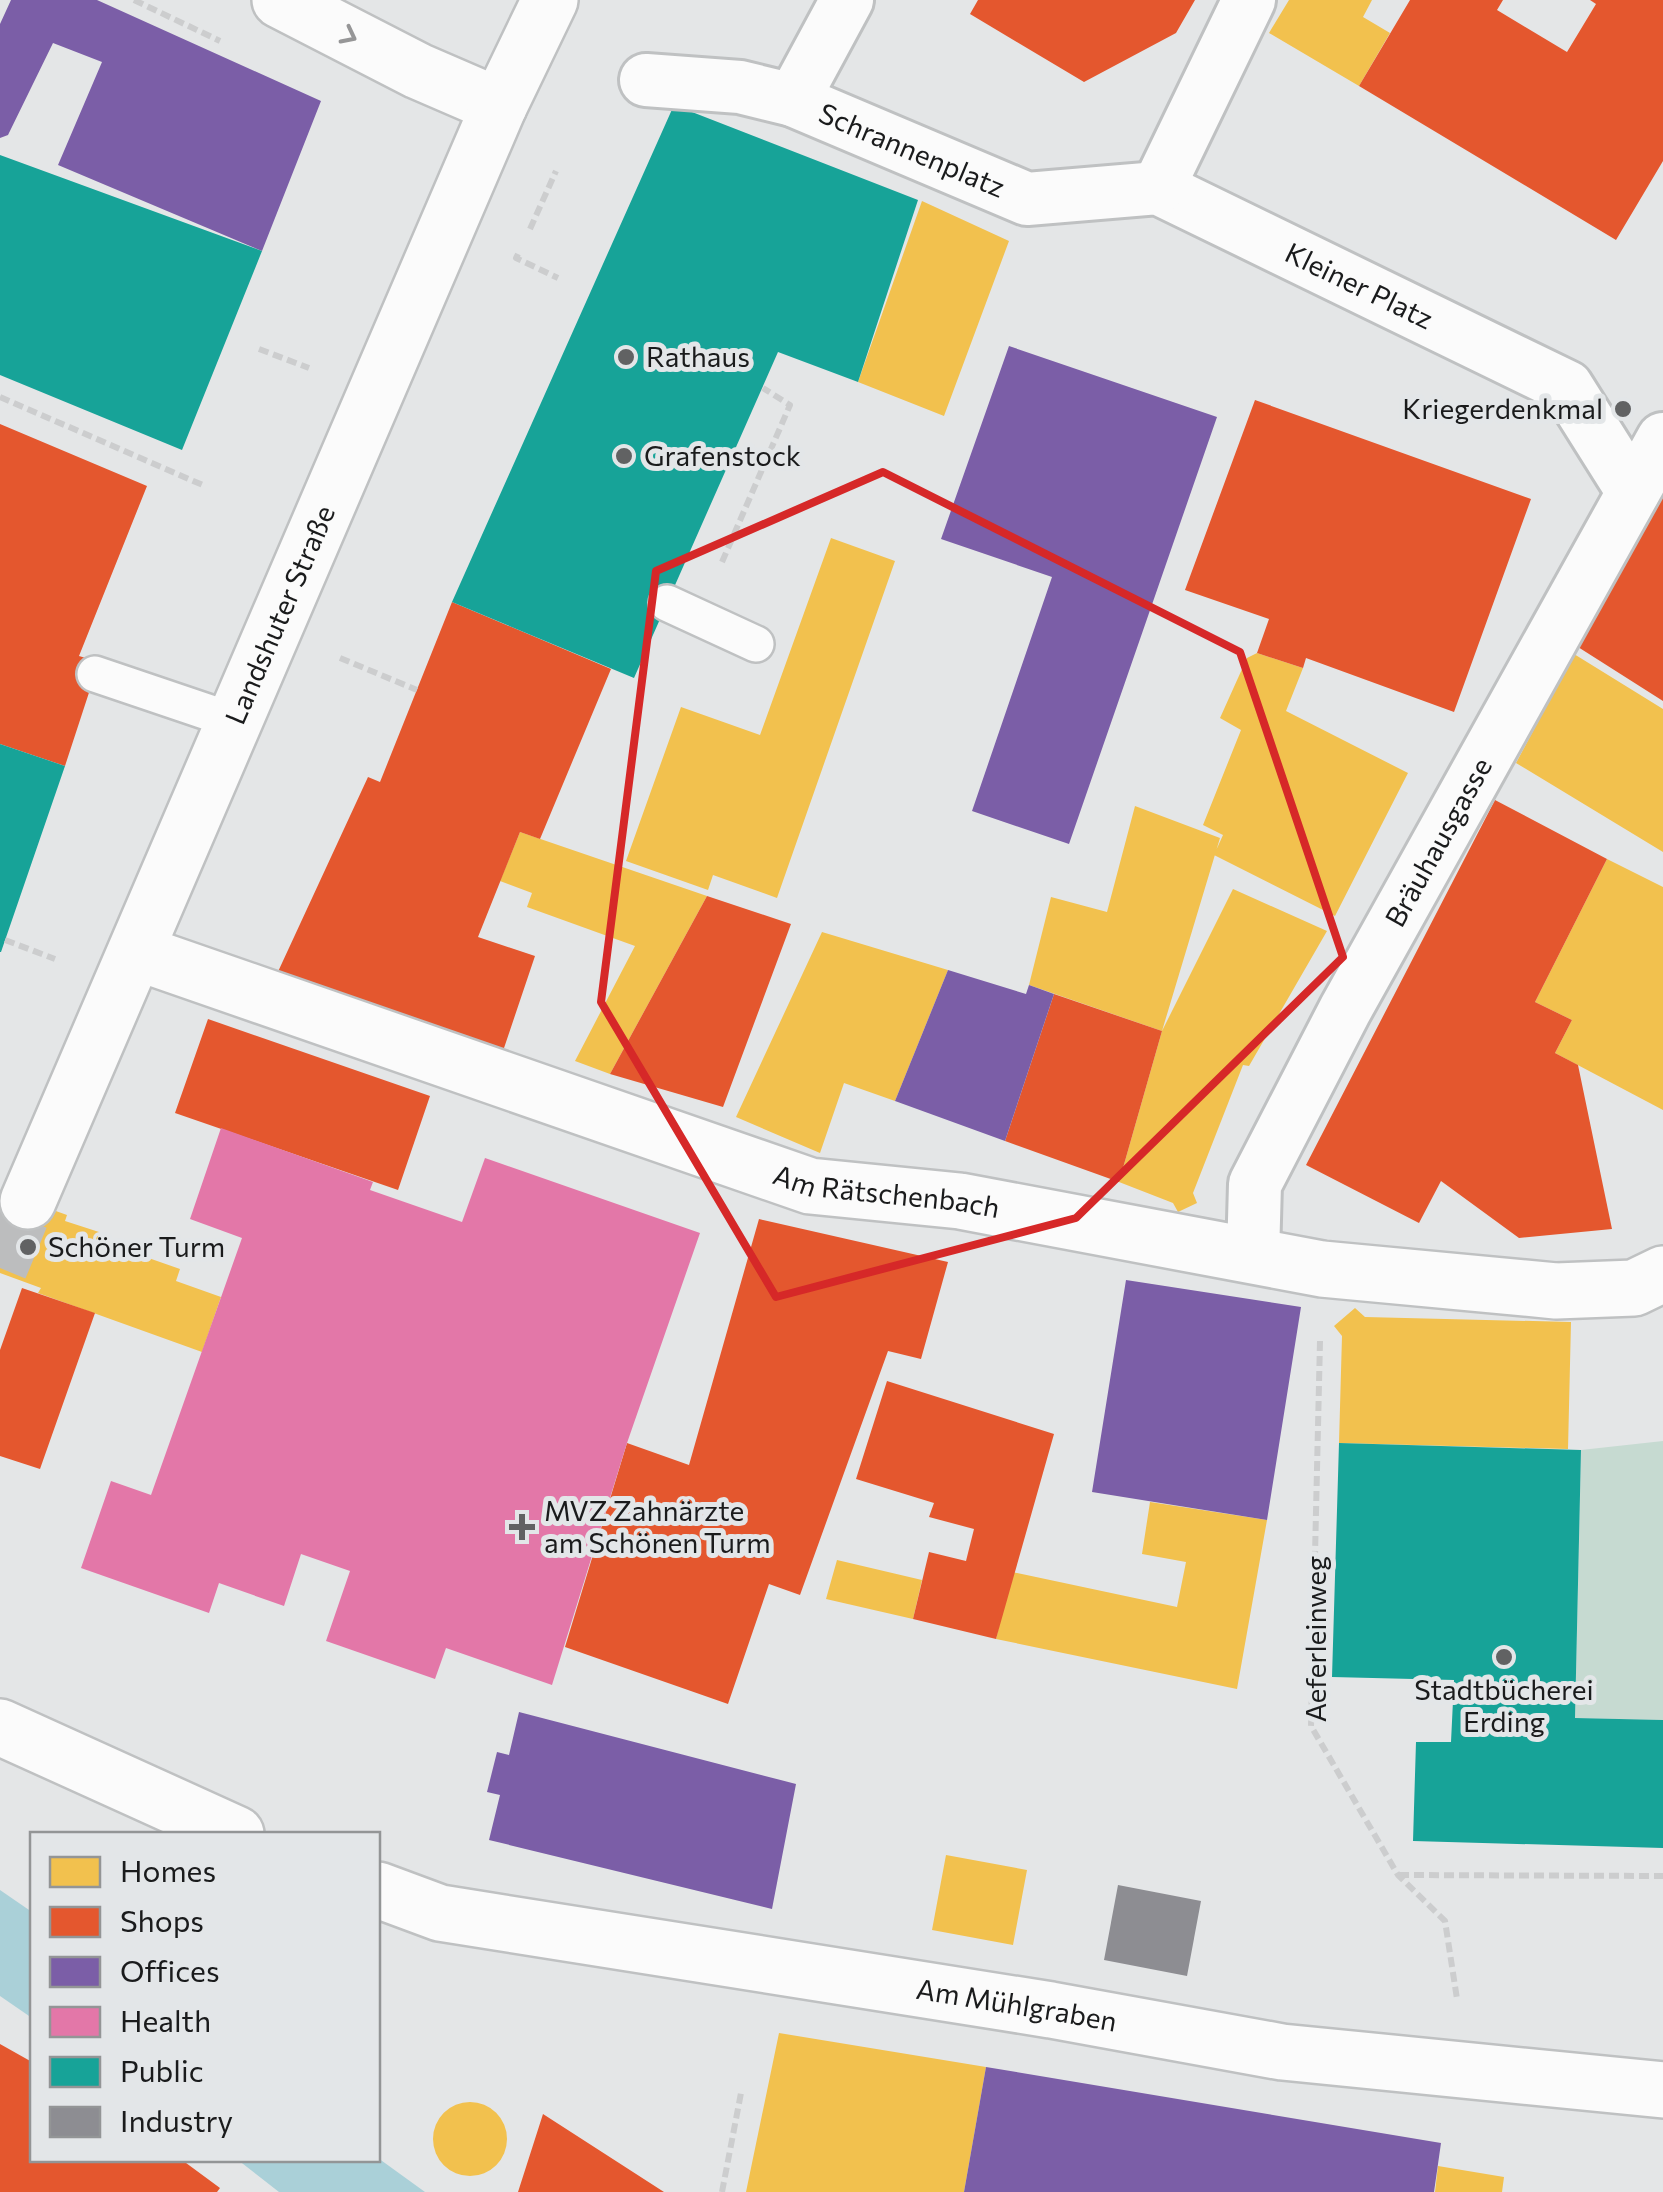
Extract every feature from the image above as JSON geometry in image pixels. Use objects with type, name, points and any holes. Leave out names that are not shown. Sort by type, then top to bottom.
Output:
[{"type":"street","points":[[280,0],[418,71],[499,106]]},
{"type":"street","name":"Schrannenplatz","points":[[794,100],[847,0]]},
{"type":"street","points":[[1158,188],[1249,0]]},
{"type":"street","name":"Landshuter Straße","points":[[28,1201],[499,106],[542,15]]},
{"type":"street","name":"Schrannenplatz","points":[[646,80],[740,87],[794,100],[1027,199],[1158,188]]},
{"type":"street","name":"Kleiner Platz","points":[[1158,188],[1567,387],[1633,492]]},
{"type":"street","name":"Bräuhausgasse","points":[[1254,1256],[1255,1184],[1345,1010],[1663,439]]},
{"type":"street","name":"Am Rätschenbach","points":[[136,952],[810,1186],[960,1201],[1322,1269],[1556,1291],[1634,1288],[1663,1274]]},
{"type":"street","points":[[0,1727],[232,1832]]},
{"type":"street","name":"Am Mühlgraben","points":[[380,1891],[440,1913],[1031,2006],[1282,2052],[1663,2090]]},
{"type":"lane","points":[[683,610],[756,644]]},
{"type":"lane","points":[[95,674],[234,721]]},
{"type":"path","points":[[556,171],[516,258],[558,278]]},
{"type":"path","points":[[259,349],[311,368],[306,382]]},
{"type":"path","points":[[683,610],[790,405],[763,388]]},
{"type":"path","points":[[0,397],[204,486]]},
{"type":"path","points":[[274,631],[417,690]]},
{"type":"path","name":"Aeferleinweg","points":[[1322,1269],[1311,1726],[1398,1875],[1445,1921],[1458,2009]]},
{"type":"path","points":[[1398,1875],[1663,1876]]},
{"type":"path","points":[[722,2192],[741,2093]]},
{"type":"highlighted area","points":[[883,472],[1240,652],[1343,957],[1076,1218],[776,1297],[601,1002],[656,571]]},
{"type":"green space","points":[[1663,1441],[1663,1720],[1575,1718],[1581,1450]]},
{"type":"water","points":[[0,1890],[30,1911],[30,2017],[0,1996]]},
{"type":"water","points":[[380,2159],[425,2192],[279,2192],[241,2162]]},
{"type":"building: Homes","points":[[1289,0],[1372,0],[1363,17],[1390,33],[1359,86],[1269,33]]},
{"type":"building: Homes","points":[[922,201],[1009,241],[944,416],[858,382]]},
{"type":"building: Homes","points":[[831,538],[895,561],[777,898],[713,875],[708,890],[626,861],[681,707],[760,735]]},
{"type":"building: Homes","points":[[1257,653],[1303,668],[1286,711],[1408,773],[1335,916],[1214,855],[1223,835],[1203,825],[1241,730],[1220,718],[1247,658]]},
{"type":"building: Homes","points":[[1574,654],[1663,709],[1663,852],[1516,763]]},
{"type":"building: Homes","points":[[1135,806],[1220,838],[1162,1031],[1029,985],[1051,897],[1107,912]]},
{"type":"building: Homes","points":[[520,832],[707,896],[610,1074],[575,1061],[635,946],[527,907],[532,893],[500,881]]},
{"type":"building: Homes","points":[[1607,859],[1663,887],[1663,1110],[1555,1053],[1572,1020],[1535,1002]]},
{"type":"building: Homes","points":[[1233,889],[1327,931],[1249,1066],[1243,1065],[1193,1193],[1197,1203],[1178,1212],[1173,1203],[1119,1182],[1162,1031]]},
{"type":"building: Homes","points":[[822,932],[948,970],[895,1101],[844,1083],[820,1153],[736,1117]]},
{"type":"building: Homes","points":[[0,1191],[67,1215],[65,1221],[99,1232],[97,1240],[180,1269],[176,1281],[221,1297],[202,1352],[38,1293],[41,1288],[0,1273]]},
{"type":"building: Homes","points":[[1355,1308],[1365,1317],[1571,1322],[1568,1449],[1339,1443],[1342,1336],[1334,1326]]},
{"type":"building: Homes","points":[[1150,1502],[1267,1520],[1237,1689],[996,1639],[1012,1572],[1177,1607],[1186,1562],[1142,1554]]},
{"type":"building: Homes","points":[[837,1560],[922,1580],[913,1619],[826,1599]]},
{"type":"building: Homes","points":[[946,1855],[1027,1870],[1013,1945],[932,1930]]},
{"type":"building: Homes","points":[[779,2033],[986,2067],[964,2192],[746,2192]]},
{"type":"building: Homes","points":[[470,2102],[496,2113],[507,2139],[496,2165],[470,2176],[444,2165],[433,2139],[444,2113]]},
{"type":"building: Homes","points":[[1438,2166],[1504,2177],[1502,2192],[1435,2192]]},
{"type":"building: Shops","points":[[978,0],[1195,0],[1176,33],[1084,82],[970,14]]},
{"type":"building: Shops","points":[[1410,0],[1503,0],[1497,10],[1567,52],[1596,4],[1590,0],[1663,0],[1663,161],[1616,240],[1359,86]]},
{"type":"building: Shops","points":[[1255,400],[1531,499],[1454,712],[1306,658],[1303,668],[1257,653],[1269,619],[1185,590]]},
{"type":"building: Shops","points":[[0,424],[147,486],[79,656],[99,662],[65,766],[0,744]]},
{"type":"building: Shops","points":[[1663,494],[1663,701],[1578,647]]},
{"type":"building: Shops","points":[[452,602],[611,669],[540,839],[520,832],[478,937],[535,956],[503,1051],[276,976],[368,777],[380,782]]},
{"type":"building: Shops","points":[[1495,800],[1607,859],[1535,1002],[1572,1020],[1555,1053],[1578,1065],[1612,1229],[1519,1238],[1441,1181],[1419,1223],[1306,1165]]},
{"type":"building: Shops","points":[[707,896],[791,924],[723,1107],[610,1074]]},
{"type":"building: Shops","points":[[1054,994],[1162,1031],[1119,1182],[1005,1141]]},
{"type":"building: Shops","points":[[208,1019],[430,1096],[398,1190],[175,1113]]},
{"type":"building: Shops","points":[[759,1219],[948,1262],[921,1359],[888,1351],[800,1595],[769,1584],[728,1704],[565,1647],[627,1443],[689,1465]]},
{"type":"building: Shops","points":[[22,1288],[95,1313],[40,1469],[0,1456],[0,1350]]},
{"type":"building: Shops","points":[[887,1381],[1054,1434],[996,1639],[913,1619],[929,1552],[966,1561],[974,1529],[929,1517],[934,1503],[856,1479]]},
{"type":"building: Shops","points":[[0,2044],[30,2061],[30,2162],[185,2162],[220,2188],[217,2192],[0,2192]]},
{"type":"building: Shops","points":[[543,2114],[664,2192],[518,2192]]},
{"type":"building: Offices","points":[[11,0],[97,0],[321,101],[262,251],[58,165],[102,62],[53,43],[8,135],[0,138],[0,24]]},
{"type":"building: Offices","points":[[1009,346],[1217,417],[1069,844],[972,811],[1052,577],[941,539]]},
{"type":"building: Offices","points":[[948,970],[1026,994],[1029,985],[1054,994],[1005,1141],[895,1101]]},
{"type":"building: Offices","points":[[1126,1280],[1301,1307],[1267,1520],[1092,1492]]},
{"type":"building: Offices","points":[[519,1712],[796,1784],[772,1909],[489,1840],[500,1795],[487,1792],[497,1752],[509,1755]]},
{"type":"building: Offices","points":[[986,2067],[1441,2143],[1434,2192],[964,2192]]},
{"type":"building: Health","points":[[221,1128],[373,1182],[370,1190],[462,1222],[485,1158],[700,1233],[627,1443],[552,1685],[446,1648],[435,1679],[326,1641],[350,1571],[301,1554],[284,1606],[219,1583],[209,1613],[81,1568],[111,1481],[151,1495],[242,1238],[190,1219]]},
{"type":"building: Public","name":"Grafenstock","points":[[674,105],[918,200],[858,382],[778,352],[634,678],[452,602]]},
{"type":"building: Public","points":[[0,155],[262,251],[182,450],[0,375]]},
{"type":"building: Public","points":[[0,744],[65,766],[1,952],[0,952]]},
{"type":"building: Public","points":[[1339,1443],[1581,1450],[1575,1718],[1663,1720],[1663,1848],[1413,1841],[1416,1742],[1451,1742],[1454,1680],[1332,1677]]},
{"type":"building: Industry","points":[[1118,1885],[1201,1901],[1187,1976],[1104,1960]]},
{"type":"tunnel","points":[[0,1268],[28,1201]]},
{"type":"place","name":"Rathaus","points":[[626,357]]},
{"type":"place","name":"Kriegerdenkmal","points":[[1623,409]]},
{"type":"place","name":"Grafenstock","points":[[624,456]]},
{"type":"place","name":"Schöner Turm","points":[[28,1247]]},
{"type":"place","name":"MVZ Zahnärzte am Schönen Turm","points":[[522,1527]]},
{"type":"place","name":"Stadtbücherei Erding","points":[[1504,1657]]}]
